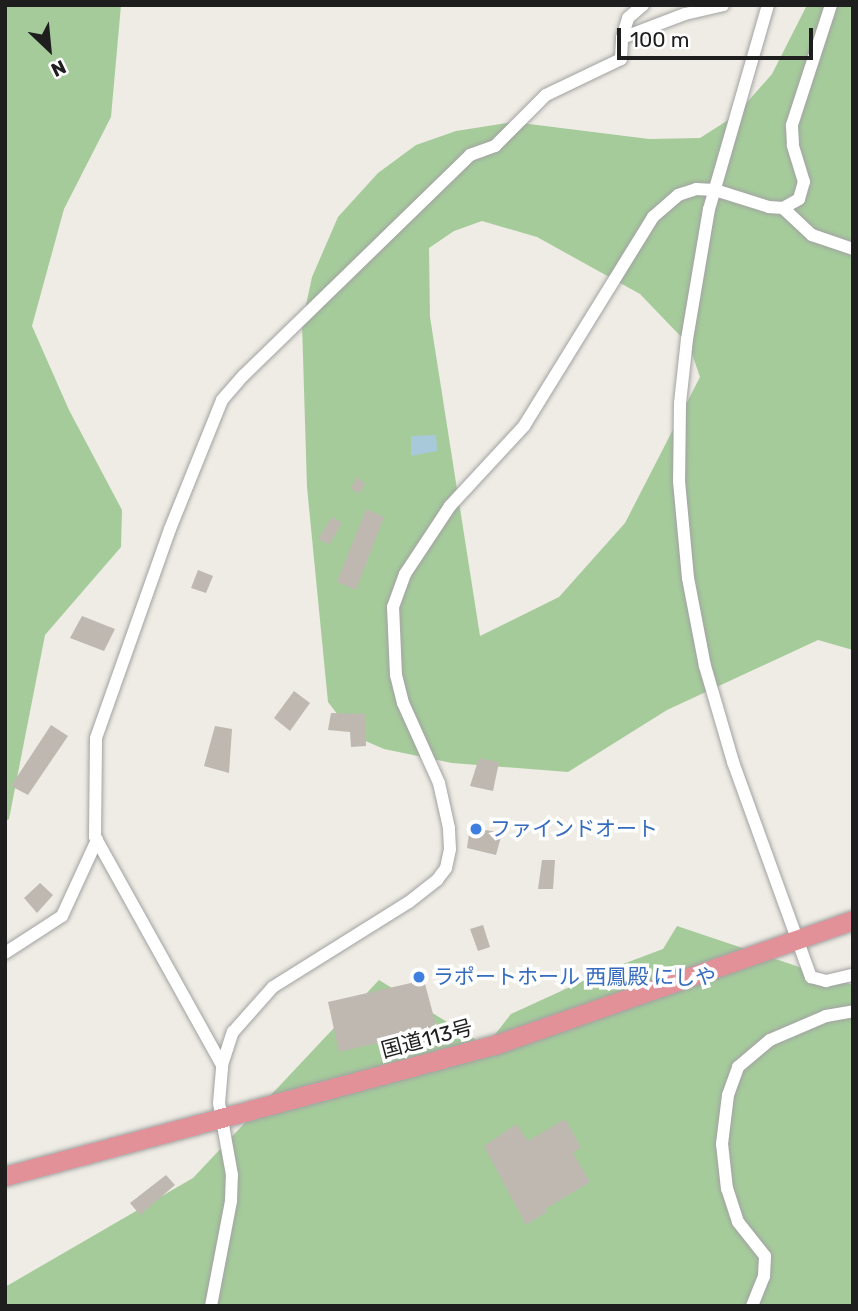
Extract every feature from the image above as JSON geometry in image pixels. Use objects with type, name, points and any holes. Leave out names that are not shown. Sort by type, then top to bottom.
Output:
[{"type":"highway","name":"国道113号","points":[[5,1176],[497,1044],[853,920]]},
{"type":"street","points":[[5,953],[62,916],[97,840],[96,738],[170,529],[222,400],[347,272],[470,155],[495,146],[546,95],[621,59],[622,38],[628,18],[643,5]]},
{"type":"street","points":[[622,38],[685,14],[723,5]]},
{"type":"street","points":[[768,5],[715,190],[696,280],[680,403],[679,481],[688,578],[705,666],[733,762],[811,977],[826,981],[853,975]]},
{"type":"street","points":[[211,1306],[232,1188],[221,1118],[222,1065],[233,1032],[273,987],[409,902],[437,880],[446,868],[450,849],[449,828],[439,783],[403,703],[396,675],[393,607],[405,574],[456,498],[524,426],[653,217],[678,195],[696,189],[715,190],[759,205],[782,208],[795,202],[802,191],[803,172],[793,145],[792,125],[831,5]]},
{"type":"street","points":[[782,208],[812,235],[853,249]]},
{"type":"street","points":[[97,840],[222,1065]]},
{"type":"street","points":[[752,1306],[764,1276],[765,1256],[738,1222],[727,1189],[722,1144],[728,1095],[737,1067],[770,1040],[826,1016],[853,1011]]},
{"type":"green space","points":[[5,5],[121,5],[111,117],[64,209],[32,326],[69,410],[122,510],[121,547],[45,635],[9,819],[5,821]]},
{"type":"green space","points":[[807,5],[853,5],[853,650],[818,640],[667,710],[568,772],[452,763],[384,749],[354,736],[328,702],[307,487],[302,324],[312,277],[338,217],[378,173],[416,145],[456,131],[513,122],[649,139],[700,138],[736,115],[772,74]],"holes":[[[482,221],[537,237],[640,294],[689,345],[700,377],[625,523],[559,597],[480,636],[430,317],[429,248],[454,231]]]},
{"type":"green space","points":[[677,926],[853,985],[853,1306],[5,1306],[5,1287],[193,1178],[379,980],[486,1046],[511,1014],[607,970],[663,949]]},
{"type":"water","points":[[436,435],[437,451],[411,456],[411,436]]},
{"type":"building","points":[[357,477],[365,484],[359,494],[351,488]]},
{"type":"building","points":[[366,509],[384,517],[356,590],[337,582]]},
{"type":"building","points":[[332,517],[342,523],[329,545],[318,539]]},
{"type":"building","points":[[198,570],[213,576],[206,593],[191,588]]},
{"type":"building","points":[[82,616],[115,629],[104,651],[70,638]]},
{"type":"building","points":[[294,691],[310,703],[290,731],[274,718]]},
{"type":"building","points":[[331,713],[366,714],[366,746],[351,747],[350,732],[328,730]]},
{"type":"building","points":[[51,725],[68,736],[28,795],[11,786]]},
{"type":"building","points":[[215,726],[232,729],[229,773],[204,766]]},
{"type":"building","points":[[479,758],[499,762],[493,791],[470,786]]},
{"type":"building","points":[[470,827],[502,833],[496,855],[467,848]]},
{"type":"building","points":[[542,860],[555,860],[553,889],[538,889]]},
{"type":"building","points":[[40,883],[53,895],[37,913],[24,898]]},
{"type":"building","points":[[483,925],[490,947],[478,951],[470,929]]},
{"type":"building","points":[[424,980],[437,1029],[339,1052],[328,1002]]},
{"type":"building","points":[[565,1119],[581,1147],[573,1153],[590,1182],[545,1209],[547,1212],[526,1225],[484,1146],[516,1124],[528,1141]]},
{"type":"building","points":[[166,1175],[175,1185],[140,1215],[130,1203]]},
{"type":"place","name":"ファインドオート","points":[[476,829]]},
{"type":"place","name":"ラポートホール 西鳳殿 にしや","points":[[419,977]]}]
